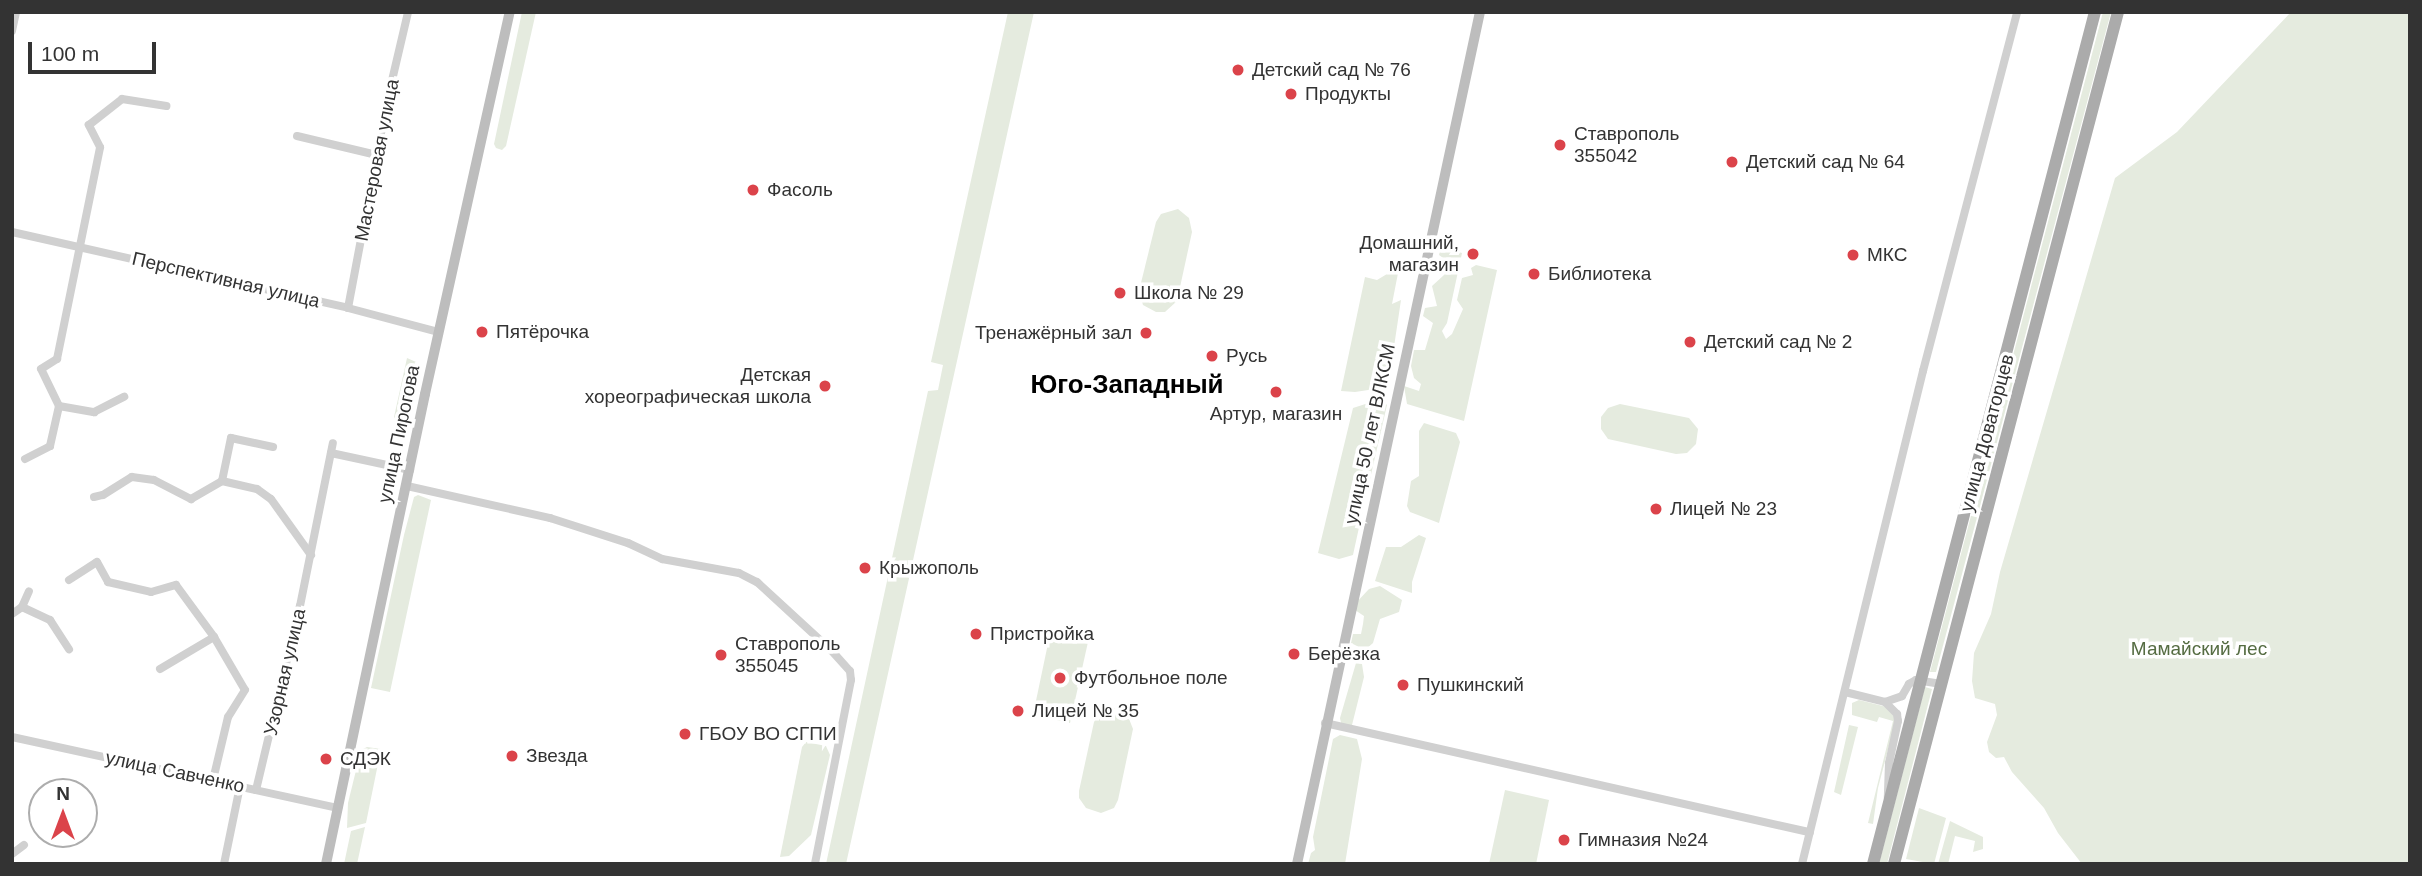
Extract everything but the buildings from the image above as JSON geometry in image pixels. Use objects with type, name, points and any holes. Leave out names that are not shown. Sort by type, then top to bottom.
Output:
[{"type":"main road","name":"улица Пирогова","points":[[326,864],[510,12]]},
{"type":"main road","name":"улица 50 лет ВЛКСМ","points":[[1297,864],[1325,723],[1480,12]]},
{"type":"main road","name":"улица Доваторцев","points":[[1873,864],[2094,12]]},
{"type":"main road","name":"улица Доваторцев","points":[[1894,864],[2118,12]]},
{"type":"street","points":[[12,31],[16,12]]},
{"type":"street","points":[[398,12],[405,26]]},
{"type":"street","name":"Мастеровая улица","points":[[348,308],[408,12]]},
{"type":"street","points":[[1802,864],[1929,347],[2017,12]]},
{"type":"street","points":[[25,459],[50,446],[59,406],[41,369],[57,359],[100,147],[89,125],[122,99],[166,106]]},
{"type":"street","points":[[297,136],[377,155]]},
{"type":"street","name":"Перспективная улица","points":[[12,232],[348,308],[439,332]]},
{"type":"street","points":[[59,406],[93,412],[124,397]]},
{"type":"street","points":[[222,481],[231,438],[273,447]]},
{"type":"street","name":"Узорная улица","points":[[257,790],[311,555],[333,443]]},
{"type":"street","points":[[331,453],[410,470]]},
{"type":"street","points":[[94,497],[103,495],[132,477],[153,480],[191,499],[222,481],[257,489],[271,499],[311,555]]},
{"type":"street","points":[[407,486],[550,518],[628,543],[662,559],[740,573],[757,582],[831,650],[850,670],[851,680],[815,864]]},
{"type":"street","name":"Узорная улица","points":[[69,580],[97,562],[108,582],[150,592],[176,585],[214,637],[245,690],[228,717],[213,780]]},
{"type":"street","points":[[12,614],[22,607],[29,591]]},
{"type":"street","points":[[22,607],[50,620],[69,649]]},
{"type":"street","points":[[160,669],[214,637]]},
{"type":"street","points":[[1885,702],[1902,696],[1912,681],[1940,684]]},
{"type":"street","points":[[1845,692],[1885,702],[1897,715],[1889,763],[1888,803]]},
{"type":"street","points":[[1325,723],[1810,832]]},
{"type":"street","name":"улица Савченко","points":[[12,737],[338,808]]},
{"type":"street","points":[[224,864],[240,786]]},
{"type":"street","points":[[12,854],[24,845]]},
{"type":"green space","points":[[522,12],[536,12],[506,146],[502,150],[494,144]]},
{"type":"green space","points":[[1008,12],[1034,12],[846,864],[826,864],[928,391],[938,390],[943,365],[931,362]]},
{"type":"green space","points":[[2103,12],[2111,12],[1936,672],[1930,672]]},
{"type":"green space","name":"Мамайский лес","points":[[2291,12],[2410,12],[2410,864],[2082,864],[2058,833],[2044,808],[2012,772],[2004,757],[1996,758],[1989,752],[1987,742],[1997,715],[1995,704],[1975,698],[1972,681],[1974,653],[1991,614],[2000,572],[2115,178],[2177,132]]},
{"type":"green space","points":[[1178,209],[1189,218],[1192,232],[1177,301],[1165,312],[1156,312],[1143,305],[1139,291],[1156,222],[1161,214]]},
{"type":"green space","points":[[1441,247],[1462,253],[1447,323],[1442,331],[1446,339],[1452,334],[1463,309],[1457,300],[1462,278],[1473,275],[1471,268],[1476,265],[1497,270],[1464,421],[1407,404],[1404,386],[1419,391],[1421,384],[1414,378],[1411,366],[1414,350],[1425,350],[1433,323],[1423,316],[1425,308],[1437,306],[1432,286],[1444,275],[1446,260],[1439,255]]},
{"type":"green space","points":[[1391,266],[1399,268],[1392,304],[1401,300],[1388,387],[1355,392],[1341,391],[1365,277],[1377,280],[1387,274]]},
{"type":"green space","points":[[407,358],[416,362],[399,445],[396,443],[399,424],[394,417]]},
{"type":"green space","points":[[1381,399],[1387,405],[1370,479],[1356,480],[1355,490],[1365,500],[1353,555],[1339,559],[1318,553],[1353,408]]},
{"type":"green space","points":[[1620,404],[1689,418],[1698,429],[1696,444],[1687,453],[1676,454],[1608,439],[1601,429],[1601,417],[1608,408]]},
{"type":"green space","points":[[1424,423],[1456,433],[1460,442],[1439,523],[1410,512],[1407,506],[1411,481],[1419,476],[1419,431]]},
{"type":"green space","points":[[418,495],[431,500],[390,692],[371,688],[404,535],[414,497]]},
{"type":"green space","points":[[1419,535],[1426,538],[1412,582],[1412,593],[1375,581],[1386,547],[1401,547]]},
{"type":"green space","points":[[1380,586],[1402,600],[1399,612],[1380,619],[1373,643],[1365,650],[1351,643],[1353,634],[1361,634],[1364,616],[1355,610],[1354,605],[1369,589]]},
{"type":"green space","name":"Футбольное поле","points":[[1050,634],[1088,642],[1070,723],[1033,715]]},
{"type":"green space","points":[[1356,663],[1362,664],[1364,677],[1351,729],[1341,723],[1340,718]]},
{"type":"green space","points":[[1925,687],[1932,689],[1887,864],[1879,864]]},
{"type":"green space","points":[[1859,700],[1887,707],[1896,719],[1878,788],[1873,824],[1868,823],[1893,721],[1879,717],[1877,722],[1852,715],[1852,703]]},
{"type":"green space","points":[[1110,707],[1126,711],[1133,729],[1118,800],[1114,808],[1101,813],[1086,808],[1079,798],[1079,791],[1094,722],[1102,709]]},
{"type":"green space","points":[[1849,725],[1858,727],[1841,795],[1834,792]]},
{"type":"green space","points":[[1340,735],[1357,739],[1362,759],[1345,864],[1308,864],[1311,853],[1315,850],[1313,837],[1333,739]]},
{"type":"green space","points":[[806,742],[826,746],[830,755],[811,835],[789,856],[780,857],[802,747]]},
{"type":"green space","points":[[367,747],[381,749],[366,823],[347,828],[348,803],[361,750]]},
{"type":"green space","points":[[1505,790],[1549,800],[1536,864],[1489,864]]},
{"type":"green space","points":[[1919,808],[1946,818],[1934,864],[1906,859]]},
{"type":"green space","points":[[1950,821],[1983,837],[1983,849],[1973,852],[1975,841],[1955,836],[1948,864],[1938,864]]},
{"type":"green space","points":[[365,827],[357,864],[344,864],[351,831]]},
{"type":"place","name":"Детский сад № 76","points":[[1238,70]]},
{"type":"place","name":"Продукты","points":[[1291,94]]},
{"type":"place","name":"Ставрополь 355042","points":[[1560,145]]},
{"type":"place","name":"Детский сад № 64","points":[[1732,162]]},
{"type":"place","name":"Фасоль","points":[[753,190]]},
{"type":"place","name":"Домашний, магазин","points":[[1473,254]]},
{"type":"place","name":"МКС","points":[[1853,255]]},
{"type":"place","name":"Библиотека","points":[[1534,274]]},
{"type":"place","name":"Школа № 29","points":[[1120,293]]},
{"type":"place","name":"Пятёрочка","points":[[482,332]]},
{"type":"place","name":"Тренажёрный зал","points":[[1146,333]]},
{"type":"place","name":"Детский сад № 2","points":[[1690,342]]},
{"type":"place","name":"Русь","points":[[1212,356]]},
{"type":"place","name":"Детская хореографическая школа","points":[[825,386]]},
{"type":"place","name":"Артур, магазин","points":[[1276,392]]},
{"type":"place","name":"Лицей № 23","points":[[1656,509]]},
{"type":"place","name":"Крыжополь","points":[[865,568]]},
{"type":"place","name":"Пристройка","points":[[976,634]]},
{"type":"place","name":"Берёзка","points":[[1294,654]]},
{"type":"place","name":"Ставрополь 355045","points":[[721,655]]},
{"type":"place","name":"Футбольное поле","points":[[1060,678]]},
{"type":"place","name":"Пушкинский","points":[[1403,685]]},
{"type":"place","name":"Лицей № 35","points":[[1018,711]]},
{"type":"place","name":"ГБОУ ВО СГПИ","points":[[685,734]]},
{"type":"place","name":"Звезда","points":[[512,756]]},
{"type":"place","name":"СДЭК","points":[[326,759]]},
{"type":"place","name":"Гимназия №24","points":[[1564,840]]},
{"type":"district","name":"Юго-Западный","points":[[1127,385]]}]
